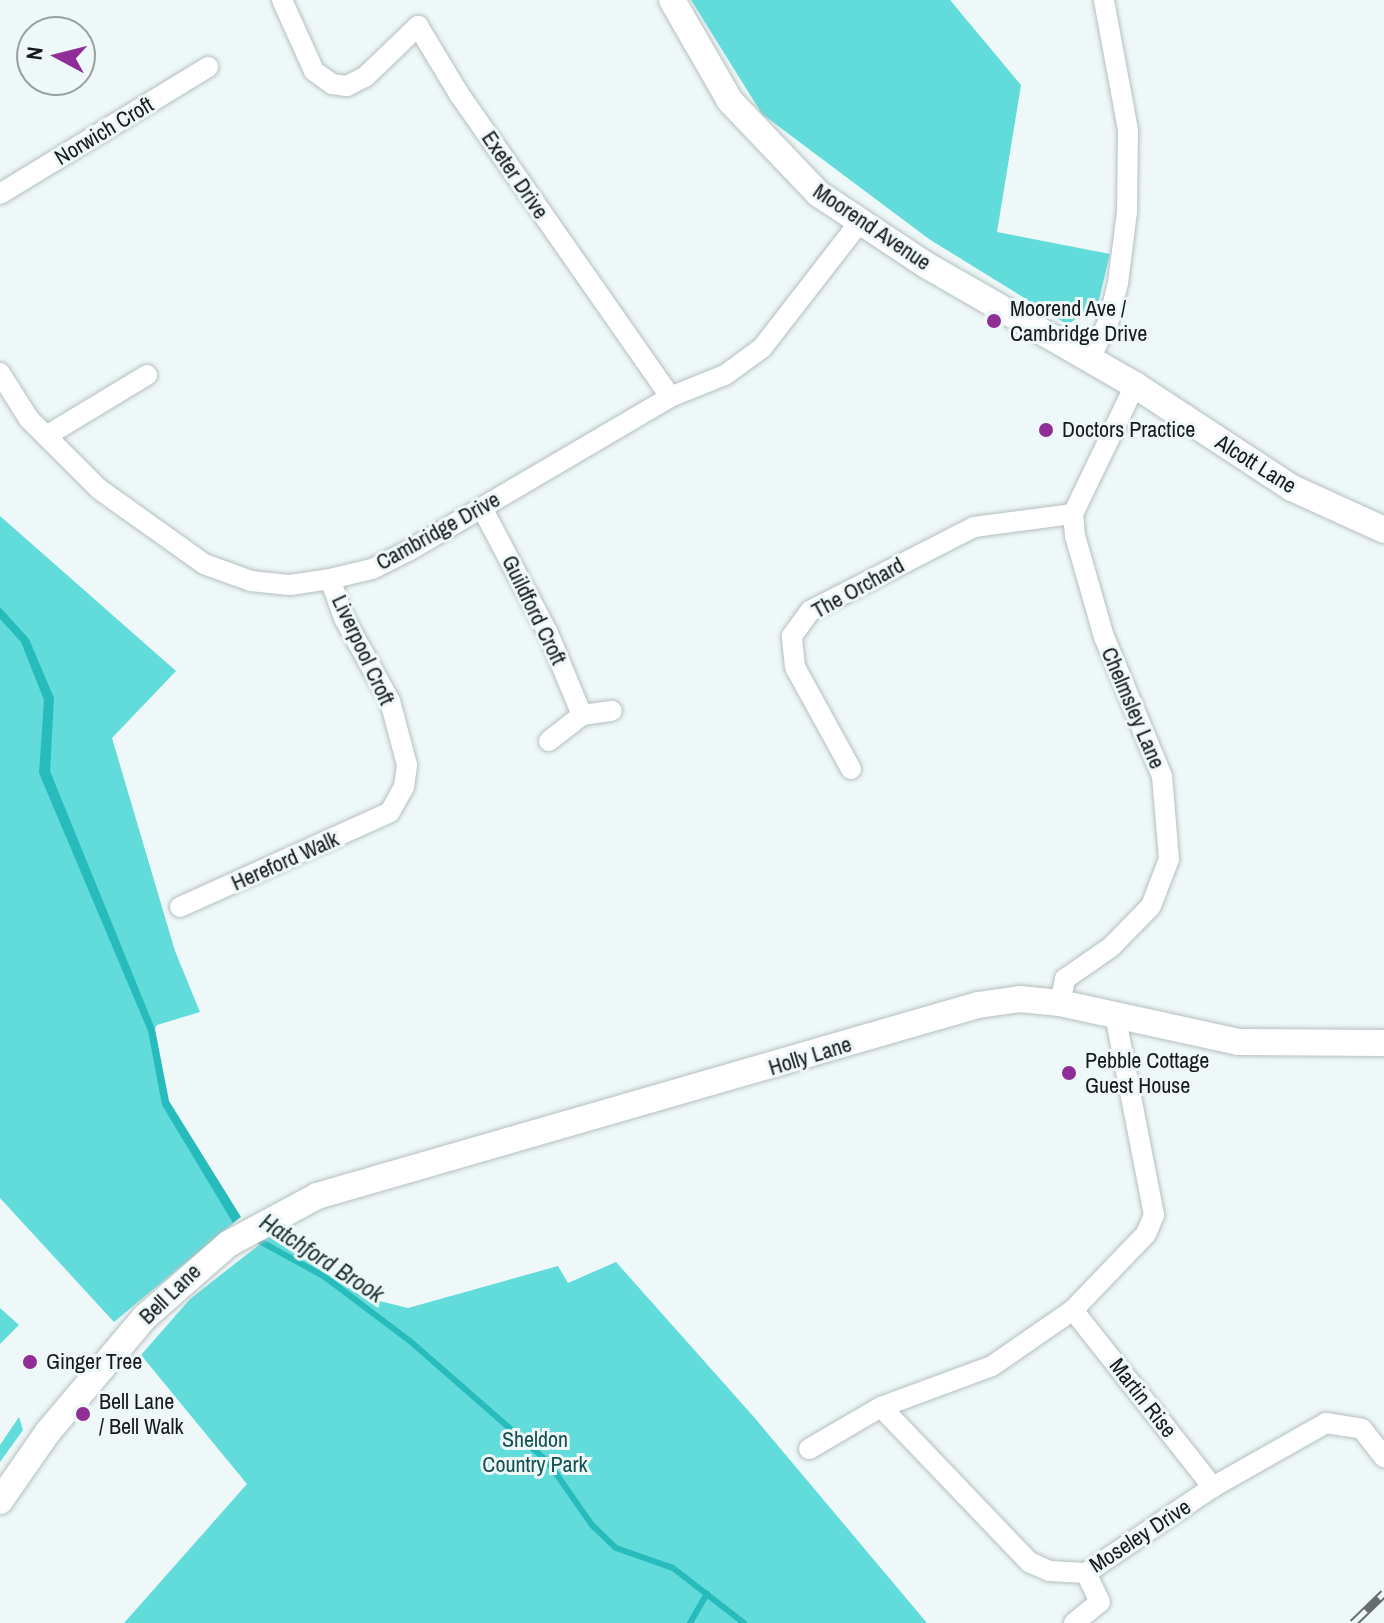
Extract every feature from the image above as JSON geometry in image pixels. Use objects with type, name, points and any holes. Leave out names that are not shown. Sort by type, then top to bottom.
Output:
[{"type":"street","name":"Exeter Drive","points":[[282,0],[314,71],[332,84],[347,86],[365,77],[418,26],[459,94],[670,397]]},
{"type":"street","name":"Moorend Avenue","points":[[672,0],[730,101],[788,166],[859,223],[1135,385]]},
{"type":"street","points":[[1090,358],[1108,323],[1118,283],[1127,212],[1128,130],[1104,0]]},
{"type":"street","name":"Norwich Croft","points":[[0,194],[208,67]]},
{"type":"street","name":"Cambridge Drive","points":[[0,373],[46,436],[99,489],[204,564],[251,581],[290,585],[330,579],[372,569],[670,397],[725,375],[762,348],[859,223]]},
{"type":"street","points":[[46,436],[147,375]]},
{"type":"street","points":[[1073,514],[1135,385]]},
{"type":"street","name":"Alcott Lane","points":[[1135,385],[1292,488],[1384,530]]},
{"type":"street","name":"Guildford Croft","points":[[482,508],[548,633],[582,715]]},
{"type":"street","name":"The Orchard","points":[[851,769],[795,667],[792,636],[810,611],[974,527],[1073,514]]},
{"type":"street","name":"Chelmsley Lane","points":[[1060,1003],[1065,979],[1111,947],[1151,906],[1169,859],[1168,816],[1162,776],[1082,573],[1073,514]]},
{"type":"street","name":"Liverpool Croft","points":[[330,579],[344,618],[390,701],[407,765],[404,787],[390,812]]},
{"type":"street","points":[[549,741],[582,715],[612,711]]},
{"type":"street","name":"Hereford Walk","points":[[180,907],[390,812]]},
{"type":"street","name":"Holly Lane","points":[[228,1244],[250,1228],[317,1196],[978,1005],[1020,999],[1060,1003],[1239,1042],[1384,1043]]},
{"type":"street","points":[[809,1449],[881,1407],[992,1366],[1073,1310],[1146,1234],[1154,1215],[1115,1015]]},
{"type":"street","name":"Bell Lane","points":[[0,1501],[48,1432],[145,1317],[228,1244]]},
{"type":"street","name":"Martin Rise","points":[[1073,1310],[1213,1487]]},
{"type":"street","name":"Moseley Drive","points":[[881,1407],[1029,1562],[1049,1571],[1086,1573],[1213,1487],[1326,1423],[1362,1429],[1384,1457]]},
{"type":"street","points":[[1074,1623],[1100,1602],[1086,1573]]},
{"type":"green space","points":[[691,0],[950,0],[1021,85],[997,232],[1110,254],[1099,300],[1068,325],[929,239],[762,114]]},
{"type":"green space","points":[[0,516],[176,671],[112,738],[175,951],[200,1012],[157,1025],[152,1034],[162,1100],[236,1221],[114,1322],[0,1198]]},
{"type":"green space","name":"Sheldon Country Park","points":[[269,1237],[363,1297],[408,1308],[558,1266],[568,1283],[616,1262],[753,1416],[927,1623],[124,1623],[247,1484],[141,1355],[190,1299]]},
{"type":"green space","points":[[0,1308],[19,1325],[0,1344]]},
{"type":"green space","points":[[19,1417],[23,1430],[0,1462],[0,1445]]},
{"type":"shaded area","points":[[0,607],[29,639],[54,698],[50,771],[155,1029],[169,1101],[241,1217],[233,1223],[162,1105],[148,1031],[39,773],[44,700],[21,642],[0,619]]},
{"type":"waterway","name":"Hatchford Brook","points":[[256,1239],[325,1277],[410,1341],[548,1462],[592,1525],[616,1548],[673,1568],[744,1623]]},
{"type":"waterway","points":[[690,1623],[707,1594]]},
{"type":"railway","points":[[1353,1623],[1384,1593]]},
{"type":"place","name":"Moorend Ave / Cambridge Drive","points":[[994,321]]},
{"type":"place","name":"Doctors Practice","points":[[1046,430]]},
{"type":"place","name":"Pebble Cottage Guest House","points":[[1069,1073]]},
{"type":"place","name":"Ginger Tree","points":[[30,1362]]},
{"type":"place","name":"Bell Lane / Bell Walk","points":[[83,1414]]}]
